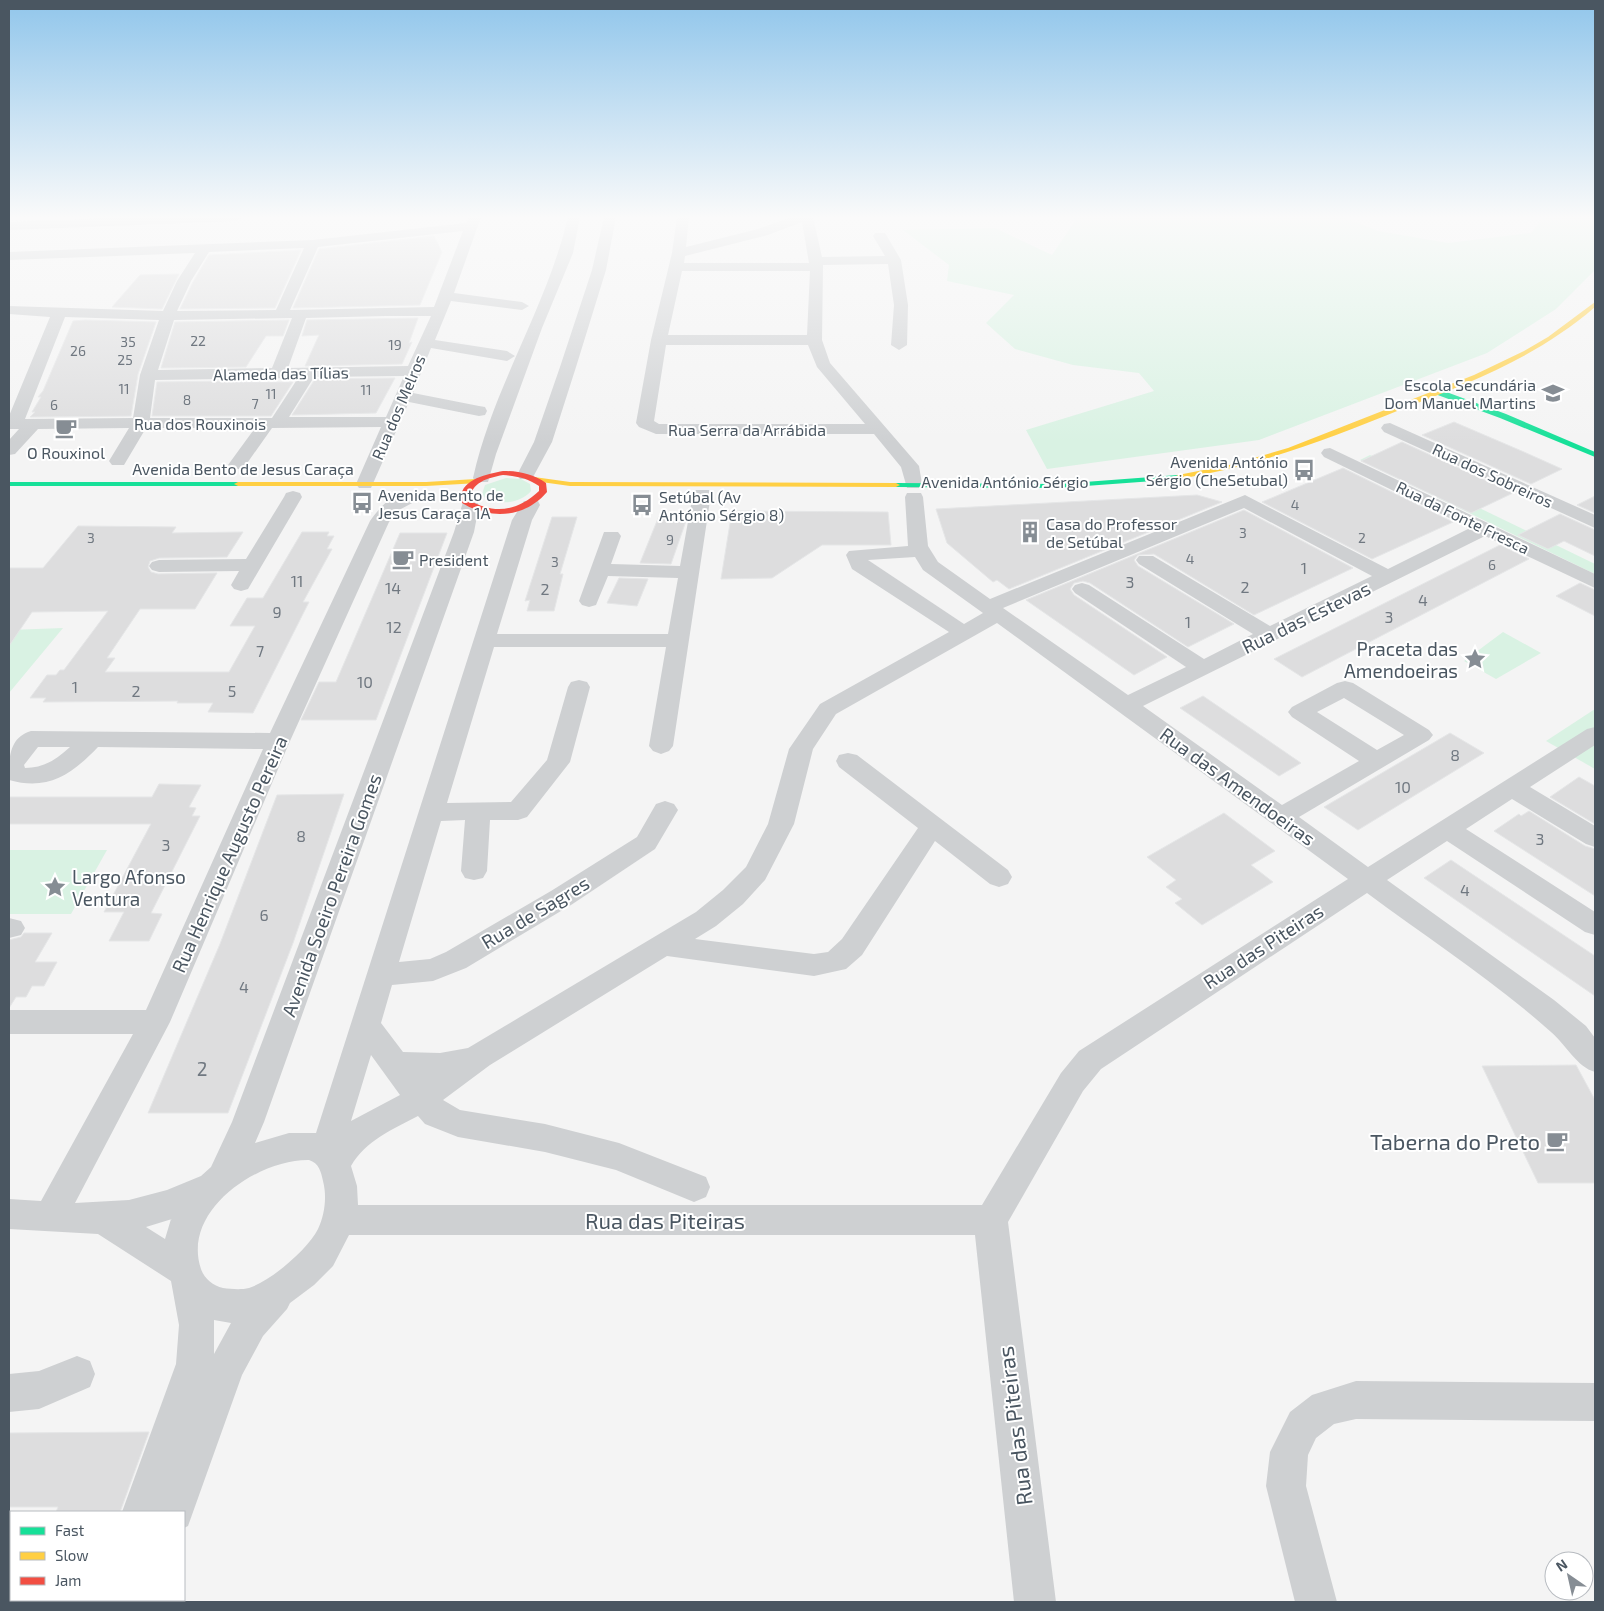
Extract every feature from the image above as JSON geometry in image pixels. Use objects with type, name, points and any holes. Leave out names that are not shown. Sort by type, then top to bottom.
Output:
[{"type":"main road","name":"Avenida António Sérgio","points":[[534,502],[559,496],[914,490],[1075,485],[1162,479],[1227,469],[1285,453],[1438,392],[1532,351],[1570,328],[1595,304]]},
{"type":"main road","points":[[1438,392],[1595,464]]},
{"type":"main road","points":[[1444,406],[1474,393]]},
{"type":"main road","points":[[1488,401],[1498,418]]},
{"type":"main road","points":[[1463,414],[1498,418],[1595,455]]},
{"type":"main road","points":[[464,502],[492,512],[519,509],[534,502],[543,492],[543,485],[532,477],[503,473],[479,479]]},
{"type":"main road","name":"Avenida António Sérgio","points":[[532,477],[570,484],[914,490],[1071,497]]},
{"type":"main road","name":"Avenida Bento de Jesus Caraça","points":[[9,484],[439,484],[479,479]]},
{"type":"main road","name":"Avenida Soeiro Pereira Gomes","points":[[464,502],[464,494],[468,487],[479,479]]},
{"type":"street","points":[[118,461],[141,423],[148,376],[168,316],[179,292]]},
{"type":"street","points":[[281,314],[291,292]]},
{"type":"street","name":"Rua dos Melros","points":[[365,484],[446,292]]},
{"type":"street","name":"Avenida Soeiro Pereira Gomes","points":[[479,479],[534,328],[549,292]]},
{"type":"street","points":[[532,477],[590,292]]},
{"type":"street","name":"Rua Serra da Arrábida","points":[[670,292],[645,423],[656,429],[880,429]]},
{"type":"street","points":[[660,340],[814,340],[816,292]]},
{"type":"street","points":[[899,292],[901,305],[899,345]]},
{"type":"street","points":[[9,310],[168,316],[281,314],[442,304],[522,306]]},
{"type":"street","points":[[11,424],[60,313]]},
{"type":"street","points":[[278,373],[301,313]]},
{"type":"street","name":"Rua das Amendoeiras","points":[[814,340],[823,364],[910,466],[914,490],[918,546],[930,566],[1127,705],[1544,1008],[1575,1034],[1595,1060]]},
{"type":"street","points":[[426,343],[507,356]]},
{"type":"street","name":"Alameda das Tílias","points":[[148,376],[414,371]]},
{"type":"street","points":[[237,465],[272,423],[309,373]]},
{"type":"street","points":[[403,396],[479,411]]},
{"type":"street","name":"Rua dos Rouxinois","points":[[11,424],[391,422]]},
{"type":"street","points":[[9,450],[33,424]]},
{"type":"street","name":"Rua dos Sobreiros","points":[[1391,427],[1595,522]]},
{"type":"street","name":"Rua da Fonte Fresca","points":[[1331,452],[1595,582]]},
{"type":"street","points":[[660,746],[702,494]]},
{"type":"street","points":[[241,585],[292,497]]},
{"type":"street","name":"Rua Henrique Augusto Pereira","points":[[51,1216],[155,1022],[278,741],[380,521],[392,506],[405,497]]},
{"type":"street","name":"Avenida Soeiro Pereira Gomes","points":[[142,1511],[194,1364],[199,1338],[198,1319],[180,1251],[186,1229],[193,1210],[216,1182],[252,1113],[464,532],[464,502]]},
{"type":"street","points":[[174,1511],[227,1366],[250,1324],[286,1285],[326,1247],[338,1220],[341,1207],[341,1184],[331,1158],[366,1026],[522,520],[534,502]]},
{"type":"street","points":[[331,1158],[366,1128],[420,1099],[479,1056],[706,919],[733,897],[756,873],[781,824],[801,749],[828,709],[964,633],[993,611],[1246,502],[1388,577]]},
{"type":"street","name":"Rua das Estevas","points":[[1127,705],[1486,528]]},
{"type":"street","points":[[589,601],[611,536]]},
{"type":"street","points":[[922,551],[856,555],[859,565],[964,633]]},
{"type":"street","points":[[1146,560],[1269,635]]},
{"type":"street","points":[[159,566],[253,565]]},
{"type":"street","points":[[599,570],[690,572]]},
{"type":"street","points":[[1082,589],[1203,668]]},
{"type":"street","points":[[485,640],[678,641]]},
{"type":"street","points":[[432,812],[518,812],[558,762],[579,687]]},
{"type":"street","name":"Rua das Piteiras","points":[[1035,1602],[991,1220],[1072,1082],[1090,1060],[1366,879],[1595,734]]},
{"type":"street","points":[[91,740],[59,769],[17,781],[13,773],[12,764],[31,739],[278,741]]},
{"type":"street","points":[[848,761],[999,877]]},
{"type":"street","points":[[1280,817],[1376,762]]},
{"type":"street","points":[[1512,787],[1595,838]]},
{"type":"street","name":"Rua de Sagres","points":[[382,975],[433,970],[456,960],[561,898],[646,843],[665,810]]},
{"type":"street","points":[[474,871],[478,812]]},
{"type":"street","points":[[662,946],[814,965],[836,961],[852,947],[932,826]]},
{"type":"street","points":[[1446,828],[1595,925]]},
{"type":"street","points":[[9,1022],[155,1022]]},
{"type":"street","points":[[366,1026],[420,1099],[436,1114],[458,1123],[545,1138],[619,1157],[694,1187]]},
{"type":"street","points":[[395,1064],[425,1068],[450,1065],[479,1056]]},
{"type":"street","name":"Avenida Soeiro Pereira Gomes","points":[[216,1182],[246,1161],[270,1151],[298,1145],[315,1147],[331,1158]]},
{"type":"street","points":[[9,1214],[102,1219],[147,1212],[178,1202],[216,1182]]},
{"type":"street","points":[[102,1219],[132,1235],[152,1250],[186,1277],[202,1298],[223,1305],[244,1306],[262,1299],[286,1285]]},
{"type":"street","name":"Rua das Piteiras","points":[[338,1220],[991,1220]]},
{"type":"street","points":[[9,1393],[39,1390],[77,1374]]},
{"type":"street","points":[[1316,1602],[1286,1486],[1289,1452],[1302,1425],[1325,1408],[1356,1400],[1595,1402]]},
{"type":"green space","points":[[1001,292],[1573,292],[1556,309],[1487,353],[1259,440],[1047,469],[1026,430],[1154,391],[1139,373],[1073,365],[1015,349],[986,323],[1014,295]]},
{"type":"green space","points":[[1370,455],[1595,564],[1595,574],[1360,460]]},
{"type":"green space","points":[[506,478],[521,479],[530,484],[531,491],[521,499],[509,502],[497,502],[485,498],[482,494],[485,485]]},
{"type":"green space","points":[[63,628],[9,693],[9,630]]},
{"type":"green space","points":[[1503,632],[1541,653],[1496,679],[1464,661]]},
{"type":"green space","points":[[1595,709],[1595,769],[1546,741]]},
{"type":"green space","name":"Largo Afonso Ventura","points":[[9,850],[107,850],[71,914],[9,914]]},
{"type":"building","points":[[125,292],[170,292],[162,309],[112,307]]},
{"type":"building","points":[[188,292],[282,292],[275,308],[180,309]]},
{"type":"building","points":[[300,292],[425,292],[420,305],[293,308]]},
{"type":"building","points":[[418,318],[409,343],[412,342],[402,364],[305,366],[319,335],[302,336],[307,320]]},
{"type":"building","points":[[289,320],[283,336],[266,336],[246,367],[161,368],[175,322]]},
{"type":"building","points":[[73,321],[156,322],[138,374],[131,416],[30,417],[35,412],[32,412],[41,397],[38,397],[43,391]]},
{"type":"building","points":[[395,378],[376,413],[292,415],[315,379]]},
{"type":"building","points":[[157,382],[293,382],[271,416],[152,416]]},
{"type":"building","points":[[1454,422],[1562,469],[1531,484],[1422,435]]},
{"type":"building","points":[[1402,442],[1513,493],[1471,513],[1361,461]]},
{"type":"building","points":[[1343,468],[1453,522],[1372,559],[1262,502]]},
{"type":"building","name":"Casa do Professor de Setúbal","points":[[1197,495],[1222,502],[1009,589],[997,580],[993,582],[947,543],[936,509]]},
{"type":"building","points":[[1595,496],[1595,513],[1577,505]]},
{"type":"building","points":[[1244,510],[1353,568],[1254,615],[1154,554],[1138,555],[1134,560],[1138,566],[1234,624],[1188,647],[1090,583],[1083,581],[1074,583],[1070,589],[1074,595],[1167,657],[1134,675],[1026,600]]},
{"type":"building","points":[[732,511],[888,512],[891,545],[822,545],[772,578],[721,579]]},
{"type":"building","points":[[1560,514],[1595,530],[1595,556],[1564,541],[1548,549],[1518,535]]},
{"type":"building","points":[[659,516],[687,518],[671,564],[640,563]]},
{"type":"building","points":[[552,517],[577,517],[560,574],[563,574],[554,611],[527,611],[530,600],[525,601]]},
{"type":"building","points":[[78,526],[176,527],[172,533],[243,532],[227,557],[159,558],[150,561],[148,567],[151,572],[158,574],[217,573],[195,609],[140,609],[107,658],[115,658],[105,672],[229,672],[255,626],[230,626],[247,598],[263,598],[302,532],[329,532],[327,536],[334,536],[327,549],[332,549],[303,602],[309,602],[253,713],[208,712],[213,703],[177,703],[178,701],[43,702],[46,698],[30,698],[47,675],[56,675],[60,670],[64,670],[108,611],[32,612],[9,646],[9,568],[43,568]]},
{"type":"building","points":[[400,533],[447,533],[376,720],[301,720],[319,682],[336,682]]},
{"type":"building","points":[[1500,545],[1529,559],[1302,677],[1274,659]]},
{"type":"building","points":[[619,578],[648,579],[637,606],[607,603]]},
{"type":"building","points":[[1580,583],[1595,590],[1595,616],[1556,596]]},
{"type":"building","points":[[1203,696],[1301,763],[1279,776],[1180,708]]},
{"type":"building","points":[[1450,733],[1484,753],[1358,830],[1324,807]]},
{"type":"building","points":[[1579,777],[1595,786],[1595,824],[1550,797]]},
{"type":"building","points":[[159,784],[201,785],[189,807],[196,808],[192,816],[200,816],[151,913],[162,914],[149,941],[109,941],[124,912],[104,912],[151,824],[9,824],[9,797],[152,797]]},
{"type":"building","points":[[344,794],[293,943],[228,1113],[148,1113],[220,944],[277,795]]},
{"type":"building","points":[[1529,811],[1585,846],[1595,849],[1595,896],[1494,831],[1519,814],[1521,816]]},
{"type":"building","points":[[1224,813],[1275,851],[1251,865],[1273,882],[1202,925],[1175,903],[1182,899],[1166,887],[1176,880],[1147,857]]},
{"type":"building","points":[[1451,860],[1595,956],[1595,996],[1424,878]]},
{"type":"building","points":[[24,933],[52,933],[35,962],[57,962],[44,986],[32,986],[26,997],[16,997],[9,1008],[9,940],[21,937]]},
{"type":"building","name":"Taberna do Preto","points":[[1576,1065],[1595,1100],[1595,1183],[1538,1183],[1482,1066]]},
{"type":"building","points":[[149,1432],[120,1511],[56,1511],[58,1507],[9,1507],[9,1433]]},
{"type":"traffic: fast","points":[[1438,392],[1503,416],[1595,455]]},
{"type":"traffic: fast","points":[[896,485],[1058,486],[1178,477]]},
{"type":"traffic: fast","points":[[9,484],[238,484]]},
{"type":"traffic: slow","points":[[1178,477],[1235,466],[1290,450],[1477,377],[1551,339],[1595,304]]},
{"type":"traffic: slow","points":[[537,479],[570,484],[896,485]]},
{"type":"traffic: slow","points":[[238,484],[426,484],[476,481]]},
{"type":"traffic: jam","points":[[503,473],[519,474],[534,479],[543,485],[543,492],[526,505],[506,512],[485,511],[465,501],[469,488],[478,480],[503,473]]},
{"type":"place","name":"Escola Secundária Dom Manuel Martins","points":[[1553,393]]},
{"type":"place","name":"O Rouxinol","points":[[66,428]]},
{"type":"place","name":"Avenida António Sérgio (CheSetubal)","points":[[1304,470]]},
{"type":"place","name":"Avenida Bento de Jesus Caraça 1A","points":[[362,503]]},
{"type":"place","name":"Setúbal (Av António Sérgio 8)","points":[[642,505]]},
{"type":"place","name":"Casa do Professor de Setúbal","points":[[1030,532]]},
{"type":"place","name":"President","points":[[403,559]]},
{"type":"place","name":"Praceta das Amendoeiras","points":[[1475,659]]},
{"type":"place","name":"Largo Afonso Ventura","points":[[55,887]]},
{"type":"place","name":"Taberna do Preto","points":[[1557,1141]]}]
